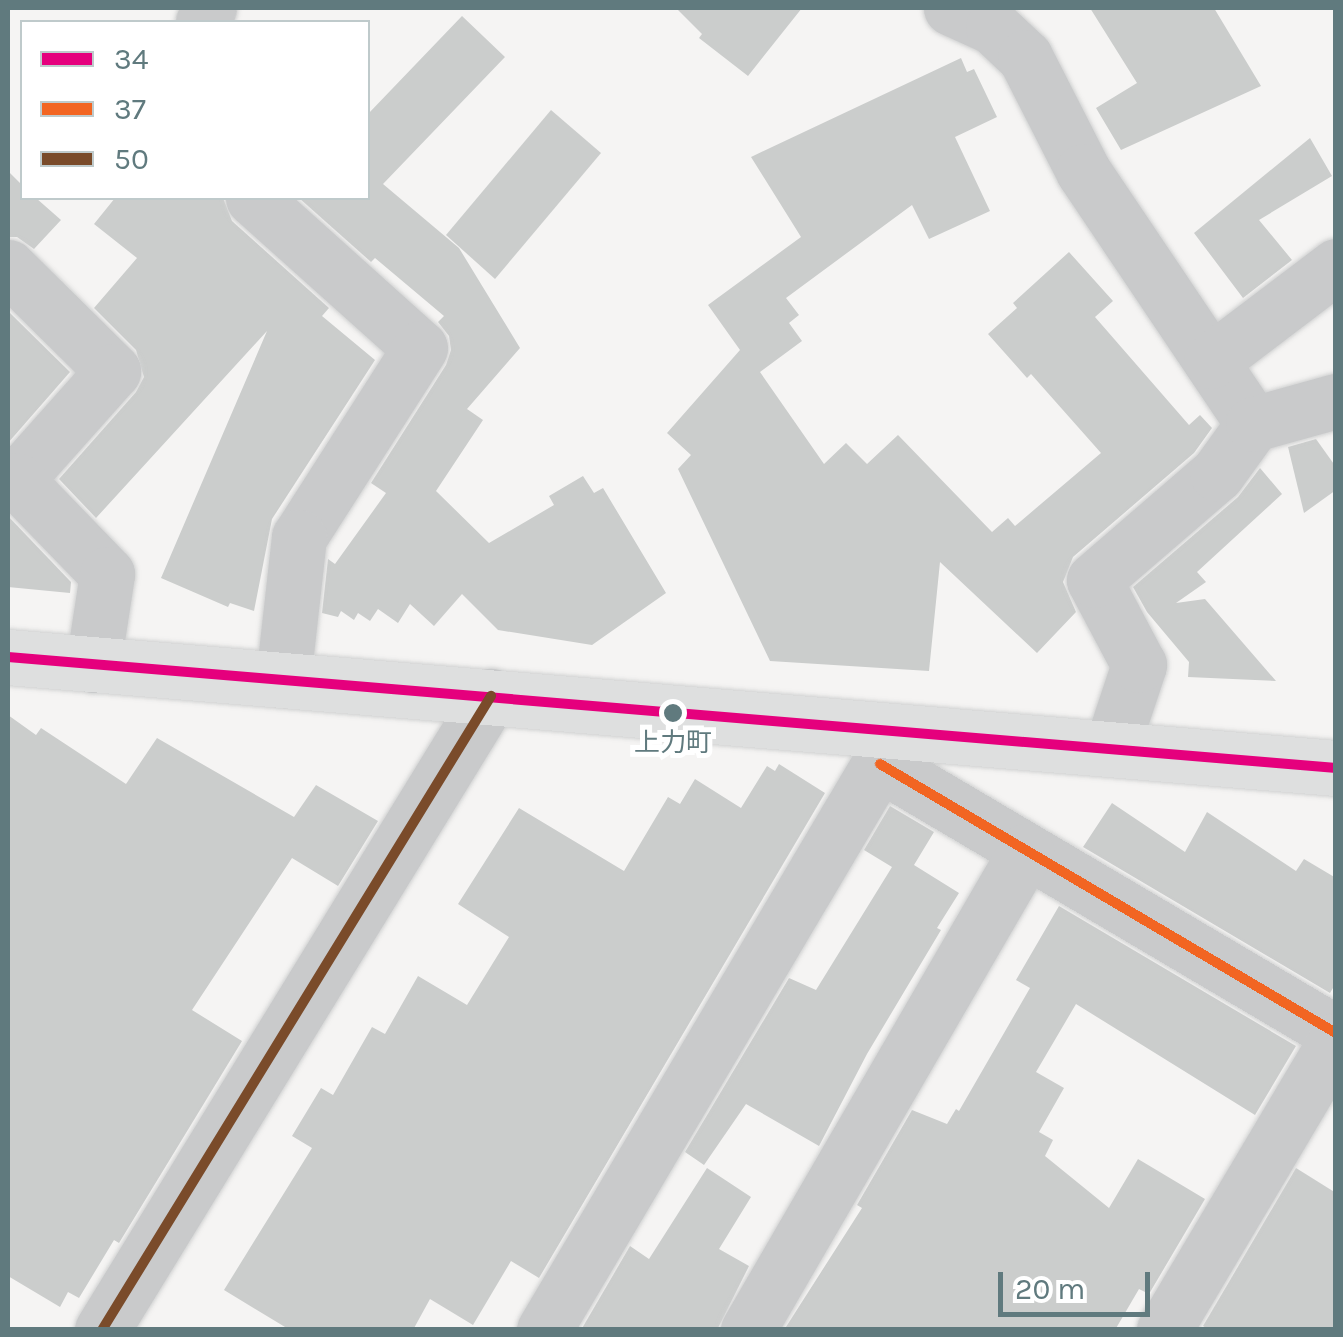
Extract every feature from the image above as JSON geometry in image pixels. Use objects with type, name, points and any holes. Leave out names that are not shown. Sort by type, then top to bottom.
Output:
[{"type":"street","points":[[951,8],[993,27],[1025,57],[1083,171],[1253,424]]},
{"type":"street","points":[[255,200],[420,348],[299,537],[283,680]]},
{"type":"street","points":[[1211,361],[1336,266]]},
{"type":"street","points":[[8,268],[112,371],[16,480],[107,574],[93,664]]},
{"type":"street","points":[[1110,749],[1139,665],[1094,580],[1216,474],[1253,424],[1336,401]]},
{"type":"street","points":[[10,662],[93,664],[491,696],[889,748],[1110,749],[1336,768]]},
{"type":"street","points":[[102,1330],[491,696]]},
{"type":"street","points":[[889,748],[1026,851],[1336,1036],[1164,1330]]},
{"type":"street","points":[[544,1330],[889,748]]},
{"type":"street","points":[[748,1330],[1026,851]]},
{"type":"building","points":[[676,8],[802,8],[748,76],[699,38],[702,34]]},
{"type":"building","points":[[1090,8],[1214,8],[1261,86],[1121,150],[1096,108],[1137,83]]},
{"type":"building","points":[[462,16],[505,57],[383,184],[459,248],[520,348],[467,409],[483,420],[436,491],[489,543],[554,505],[549,496],[583,476],[594,493],[603,488],[666,593],[592,645],[498,630],[462,594],[434,626],[410,604],[398,623],[378,609],[370,621],[358,613],[354,620],[341,611],[338,617],[322,613],[328,559],[335,564],[386,493],[371,483],[446,365],[451,350],[449,336],[438,322],[444,316],[375,258],[371,262],[301,200],[370,200],[370,112]]},
{"type":"building","points":[[961,58],[967,72],[974,69],[997,117],[955,137],[990,211],[929,239],[912,205],[786,298],[799,315],[789,323],[802,341],[760,372],[824,464],[846,443],[867,464],[898,435],[992,532],[1008,518],[1015,526],[1101,453],[1031,374],[1027,378],[988,334],[1017,308],[1013,303],[1069,252],[1113,301],[1095,317],[1189,425],[1200,415],[1212,428],[1194,453],[1073,557],[1063,582],[1076,612],[1037,653],[940,562],[929,671],[770,661],[678,469],[691,455],[667,433],[740,350],[708,305],[801,237],[751,157]]},
{"type":"building","points":[[551,110],[601,153],[495,279],[446,235]]},
{"type":"building","points":[[1310,138],[1332,176],[1259,220],[1292,260],[1243,298],[1194,233]]},
{"type":"building","points":[[8,171],[20,183],[20,200],[38,200],[61,220],[34,249],[17,237],[8,237]]},
{"type":"building","points":[[113,200],[224,200],[232,221],[329,308],[322,316],[375,360],[272,519],[254,611],[230,603],[228,607],[161,578],[267,331],[96,518],[59,479],[136,392],[144,377],[136,350],[94,308],[137,258],[94,224]]},
{"type":"building","points":[[8,311],[70,372],[8,443]]},
{"type":"building","points":[[1316,439],[1336,467],[1336,490],[1304,513],[1288,447]]},
{"type":"building","points":[[1260,468],[1282,494],[1197,572],[1206,582],[1176,603],[1205,599],[1276,681],[1188,677],[1189,662],[1147,612],[1133,587],[1238,497]]},
{"type":"building","points":[[8,516],[71,582],[70,593],[8,587]]},
{"type":"building","points":[[8,715],[36,735],[41,728],[126,784],[157,738],[294,817],[316,785],[378,821],[338,886],[292,858],[192,1010],[242,1041],[119,1243],[114,1240],[79,1298],[68,1292],[60,1307],[8,1276]]},
{"type":"building","points":[[779,764],[825,793],[539,1278],[511,1261],[473,1325],[430,1299],[413,1330],[290,1330],[224,1290],[312,1148],[292,1136],[321,1088],[333,1095],[372,1027],[385,1034],[418,976],[467,1005],[509,937],[458,904],[519,808],[624,871],[668,797],[680,804],[695,779],[741,808],[767,766],[775,771]]},
{"type":"building","points":[[1112,803],[1185,852],[1207,812],[1296,871],[1304,859],[1336,878],[1336,983],[1330,993],[1083,847]]},
{"type":"building","points":[[890,806],[934,832],[914,865],[959,893],[937,928],[941,930],[867,1054],[819,1146],[746,1104],[704,1165],[685,1152],[789,978],[816,990],[892,867],[864,850]]},
{"type":"building","points":[[1059,906],[1296,1046],[1255,1115],[1076,1004],[1036,1072],[1064,1088],[1039,1132],[1053,1140],[1045,1156],[1109,1208],[1138,1159],[1205,1199],[1149,1294],[1139,1289],[1115,1330],[784,1330],[862,1208],[857,1205],[912,1110],[947,1124],[956,1109],[959,1111],[1030,988],[1016,980]]},
{"type":"building","points":[[707,1168],[751,1197],[719,1249],[749,1266],[717,1330],[581,1330],[630,1246],[649,1259]]},
{"type":"building","points":[[1296,1168],[1336,1193],[1336,1330],[1209,1330],[1203,1326]]},
{"type":"transit line","name":"34","points":[[8,657],[1336,768]]},
{"type":"transit line","name":"50","points":[[102,1330],[491,696]]},
{"type":"transit line","name":"37","points":[[880,764],[1336,1033]]},
{"type":"place","name":"上力町","points":[[673,713]]}]
